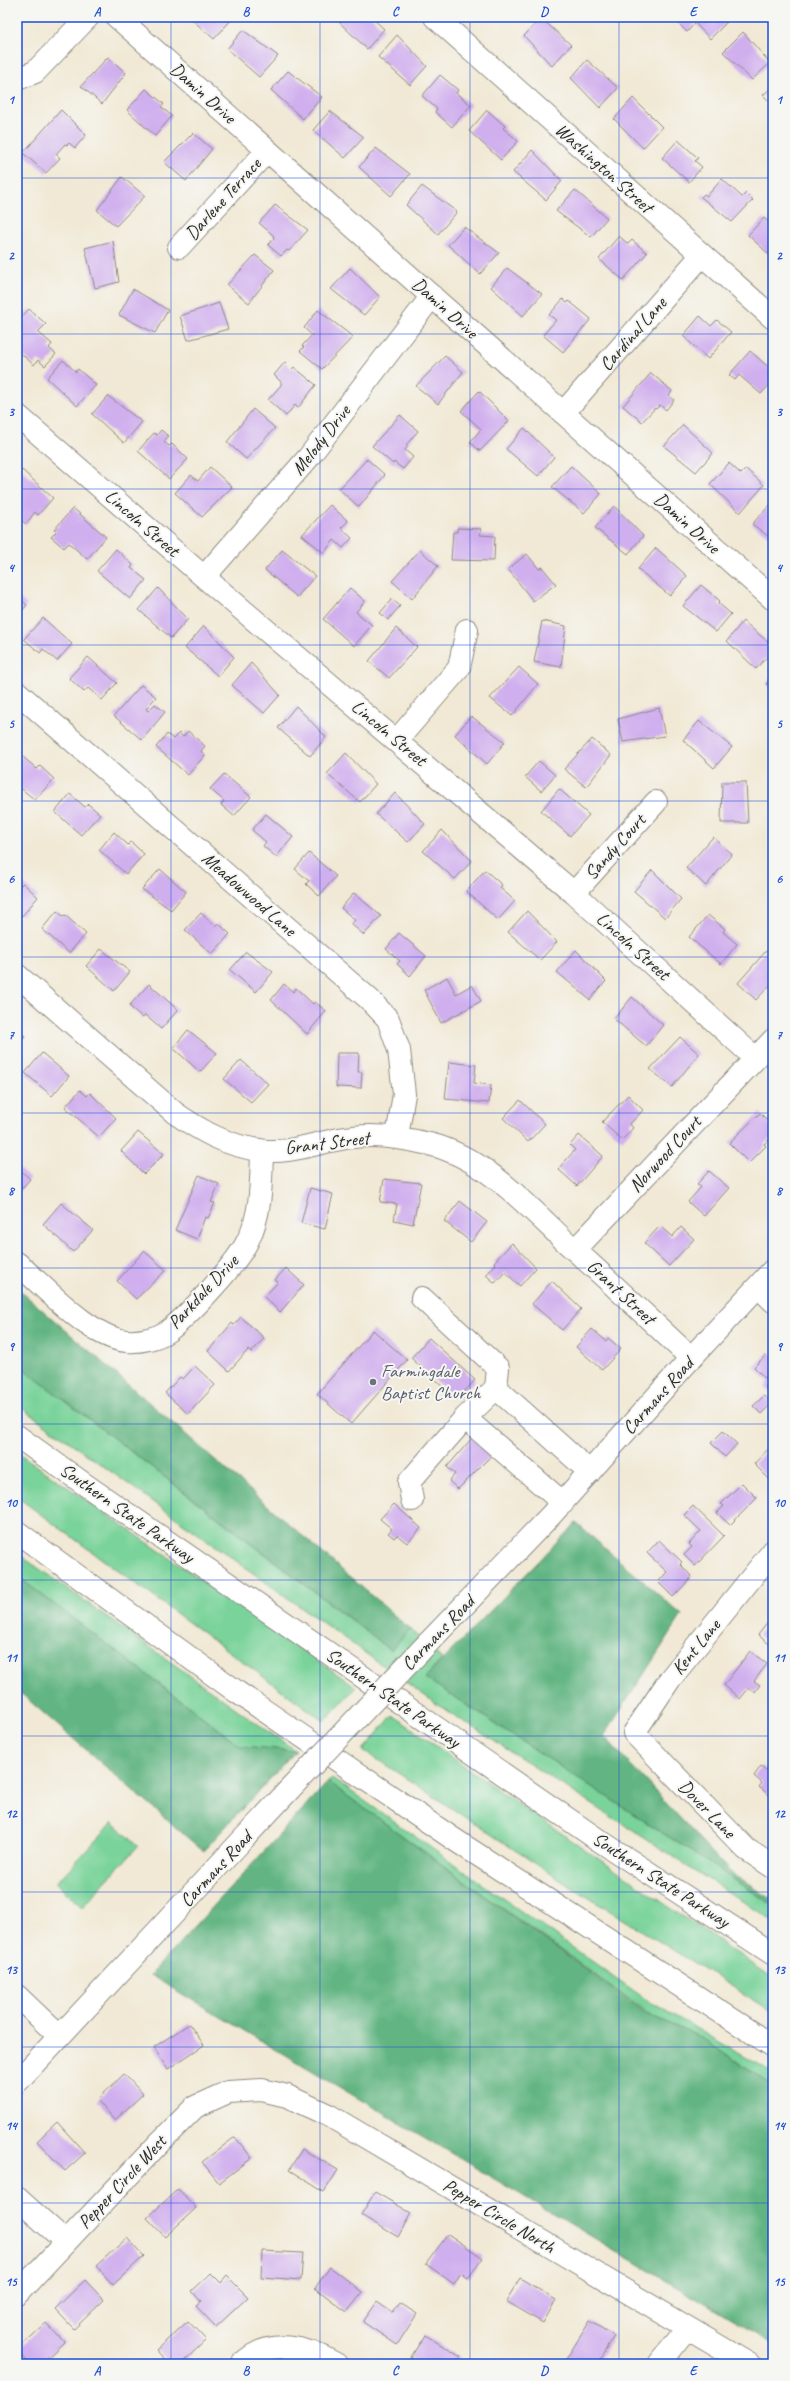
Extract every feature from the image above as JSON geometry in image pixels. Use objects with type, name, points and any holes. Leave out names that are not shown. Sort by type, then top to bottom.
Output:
[{"type":"main road","points":[[17,79],[35,72],[88,17]]},
{"type":"main road","name":"Damin Drive","points":[[117,17],[773,599]]},
{"type":"main road","name":"Washington Street","points":[[435,17],[773,318]]},
{"type":"main road","name":"Darlene Terrace","points":[[179,247],[267,151]]},
{"type":"main road","name":"Cardinal Lane","points":[[563,413],[702,255]]},
{"type":"main road","name":"Melody Drive","points":[[204,578],[308,458],[432,296]]},
{"type":"main road","name":"Lincoln Street","points":[[17,415],[204,578],[397,740],[574,893],[756,1058]]},
{"type":"main road","points":[[397,740],[460,668],[467,630]]},
{"type":"main road","name":"Meadowwood Lane","points":[[17,692],[364,994],[388,1019],[399,1050],[404,1094],[397,1137]]},
{"type":"main road","name":"Sandy Court","points":[[574,893],[656,802]]},
{"type":"main road","name":"Grant Street","points":[[17,975],[175,1113],[203,1132],[232,1144],[262,1151],[306,1147],[353,1137],[397,1137],[430,1144],[469,1160],[515,1194],[691,1358]]},
{"type":"main road","name":"Norwood Court","points":[[575,1250],[773,1040]]},
{"type":"main road","name":"Parkdale Drive","points":[[17,1263],[100,1333],[126,1341],[147,1339],[167,1332],[188,1313],[226,1272],[248,1241],[258,1210],[262,1151]]},
{"type":"main road","name":"Carmans Road","points":[[17,2082],[288,1791],[563,1503],[691,1358],[765,1294],[773,1270]]},
{"type":"main road","points":[[412,1500],[409,1482],[465,1418],[496,1388],[498,1368],[422,1298]]},
{"type":"main road","points":[[496,1388],[590,1472]]},
{"type":"main road","points":[[465,1418],[563,1503]]},
{"type":"main road","name":"Southern State Parkway","points":[[17,1436],[93,1491],[584,1830],[773,1954]]},
{"type":"main road","points":[[17,1532],[237,1692],[455,1840],[773,2046]]},
{"type":"main road","name":"Kent Lane","points":[[646,1745],[634,1733],[670,1680],[773,1551]]},
{"type":"main road","name":"Dover Lane","points":[[646,1745],[746,1849],[773,1867]]},
{"type":"main road","points":[[17,1996],[59,2036]]},
{"type":"main road","name":"Pepper Circle North","points":[[242,2091],[262,2090],[287,2096],[330,2116],[749,2364]]},
{"type":"main road","name":"Pepper Circle West","points":[[17,2294],[160,2142],[196,2107],[228,2092],[242,2091]]},
{"type":"main road","points":[[17,2198],[66,2242]]},
{"type":"main road","points":[[659,2364],[688,2328]]},
{"type":"main road","points":[[242,2364],[250,2356],[272,2348],[287,2346],[305,2349],[336,2364]]},
{"type":"green space","points":[[17,1288],[410,1629],[391,1650],[17,1364]]},
{"type":"green space","points":[[17,1364],[390,1650],[410,1629],[442,1659],[425,1678],[773,1905],[773,1921],[435,1703],[29,1413],[17,1404]]},
{"type":"green space","points":[[17,1452],[356,1687],[324,1721],[17,1497]]},
{"type":"green space","points":[[576,1523],[682,1615],[604,1736],[730,1872],[773,1900],[773,1905],[425,1678]]},
{"type":"green space","points":[[17,1553],[296,1751],[241,1746],[17,1576]]},
{"type":"green space","points":[[17,1576],[241,1746],[296,1751],[203,1851],[17,1690]]},
{"type":"green space","points":[[393,1715],[488,1783],[773,1978],[773,2012],[565,1883],[363,1750]]},
{"type":"green space","points":[[332,1778],[647,2000],[773,2073],[773,2086],[705,2040],[649,2014],[328,1782]]},
{"type":"green space","points":[[328,1782],[644,2012],[705,2040],[773,2086],[773,2344],[150,1975]]},
{"type":"green space","points":[[113,1822],[138,1846],[82,1907],[56,1883]]},
{"type":"building","points":[[189,17],[232,17],[233,18],[214,39]]},
{"type":"building","points":[[338,17],[371,17],[384,29],[367,49],[336,19]]},
{"type":"building","points":[[678,17],[725,17],[728,21],[710,39],[695,23],[687,32],[675,20]]},
{"type":"building","points":[[541,18],[571,45],[552,66],[524,36]]},
{"type":"building","points":[[243,30],[278,56],[259,77],[227,49]]},
{"type":"building","points":[[743,32],[770,63],[752,80],[723,52]]},
{"type":"building","points":[[397,35],[427,66],[410,85],[378,57]]},
{"type":"building","points":[[108,57],[126,73],[102,104],[81,86]]},
{"type":"building","points":[[587,60],[618,88],[600,108],[571,78]]},
{"type":"building","points":[[288,71],[322,97],[303,119],[271,90]]},
{"type":"building","points":[[440,75],[458,90],[456,93],[471,105],[452,127],[435,112],[437,109],[422,96]]},
{"type":"building","points":[[773,86],[773,105],[763,95]]},
{"type":"building","points":[[146,89],[164,104],[161,107],[172,116],[155,136],[127,110]]},
{"type":"building","points":[[633,98],[662,127],[643,148],[614,119]]},
{"type":"building","points":[[61,110],[86,135],[75,148],[69,143],[67,145],[65,144],[56,154],[60,158],[46,173],[23,153]]},
{"type":"building","points":[[487,110],[505,126],[503,128],[518,141],[501,160],[469,131]]},
{"type":"building","points":[[330,111],[364,137],[345,158],[313,130]]},
{"type":"building","points":[[193,133],[212,149],[186,181],[164,162]]},
{"type":"building","points":[[678,140],[698,158],[695,161],[702,167],[689,182],[662,158]]},
{"type":"building","points":[[376,148],[410,174],[391,196],[359,167]]},
{"type":"building","points":[[532,150],[562,181],[546,200],[513,172]]},
{"type":"building","points":[[122,177],[145,196],[116,226],[97,210]]},
{"type":"building","points":[[722,179],[742,197],[746,193],[753,200],[732,222],[701,197],[704,194],[707,196]]},
{"type":"building","points":[[422,186],[457,212],[438,234],[406,205]]},
{"type":"building","points":[[575,190],[607,218],[591,237],[556,211]]},
{"type":"building","points":[[275,205],[308,230],[289,251],[287,250],[281,256],[268,245],[274,238],[273,235],[259,223]]},
{"type":"building","points":[[764,218],[773,226],[773,258],[748,235]]},
{"type":"building","points":[[464,227],[499,253],[480,274],[448,245]]},
{"type":"building","points":[[619,236],[628,244],[632,240],[647,253],[623,280],[599,259]]},
{"type":"building","points":[[113,241],[119,282],[95,288],[85,248]]},
{"type":"building","points":[[255,255],[274,270],[249,303],[227,285]]},
{"type":"building","points":[[350,268],[380,297],[364,315],[331,289]]},
{"type":"building","points":[[507,268],[542,294],[523,316],[491,287]]},
{"type":"building","points":[[133,289],[168,310],[155,333],[119,315]]},
{"type":"building","points":[[563,299],[567,303],[569,301],[591,319],[563,352],[543,335],[556,320],[549,315]]},
{"type":"building","points":[[219,303],[228,329],[188,340],[180,316]]},
{"type":"building","points":[[29,309],[46,324],[38,332],[52,344],[49,348],[56,354],[45,366],[38,360],[34,365],[17,350],[17,322]]},
{"type":"building","points":[[318,310],[353,337],[322,369],[300,351],[304,347],[302,346],[312,335],[304,328]]},
{"type":"building","points":[[700,316],[711,326],[717,320],[731,332],[708,359],[683,336]]},
{"type":"building","points":[[750,351],[773,371],[773,381],[761,394],[739,375],[735,380],[729,375]]},
{"type":"building","points":[[445,356],[463,372],[438,404],[416,386]]},
{"type":"building","points":[[63,360],[76,372],[78,369],[96,385],[77,406],[47,378]]},
{"type":"building","points":[[285,362],[292,369],[294,367],[316,385],[298,408],[295,405],[286,416],[268,400],[281,385],[281,382],[274,375]]},
{"type":"building","points":[[651,373],[672,391],[669,396],[674,400],[666,410],[660,405],[656,409],[655,408],[642,422],[623,406]]},
{"type":"building","points":[[479,391],[509,421],[480,451],[470,442],[481,429],[461,411]]},
{"type":"building","points":[[108,396],[142,422],[124,443],[92,414]]},
{"type":"building","points":[[253,409],[275,428],[246,459],[227,442]]},
{"type":"building","points":[[400,415],[418,431],[406,445],[408,446],[405,450],[413,457],[403,469],[394,462],[393,464],[372,446]]},
{"type":"building","points":[[683,425],[713,453],[696,472],[664,446]]},
{"type":"building","points":[[524,428],[554,457],[538,476],[506,449]]},
{"type":"building","points":[[161,430],[168,436],[164,442],[169,446],[172,444],[188,459],[169,479],[138,451],[154,433],[157,435]]},
{"type":"building","points":[[367,459],[385,475],[359,507],[339,489]]},
{"type":"building","points":[[729,463],[741,474],[746,469],[764,485],[740,513],[710,484]]},
{"type":"building","points":[[571,466],[601,494],[584,513],[552,487]]},
{"type":"building","points":[[210,467],[232,487],[202,517],[175,493],[191,475],[198,481]]},
{"type":"building","points":[[22,470],[53,498],[38,515],[35,512],[26,524],[17,517],[17,507],[20,504],[17,502],[17,476]]},
{"type":"building","points":[[772,503],[773,504],[773,540],[752,524]]},
{"type":"building","points":[[330,505],[348,521],[341,528],[352,538],[343,548],[334,540],[324,553],[302,535]]},
{"type":"building","points":[[614,506],[643,536],[628,554],[595,528]]},
{"type":"building","points":[[73,508],[106,537],[87,559],[69,543],[64,548],[51,537],[56,532],[54,530]]},
{"type":"building","points":[[457,528],[481,529],[480,535],[495,536],[494,561],[451,560],[453,532],[457,532]]},
{"type":"building","points":[[656,548],[687,576],[670,596],[638,569]]},
{"type":"building","points":[[116,549],[133,565],[131,568],[146,580],[130,599],[97,571]]},
{"type":"building","points":[[282,550],[315,576],[297,597],[265,570]]},
{"type":"building","points":[[420,550],[438,566],[412,599],[392,581]]},
{"type":"building","points":[[527,554],[539,569],[542,567],[556,584],[533,601],[508,569]]},
{"type":"building","points":[[701,585],[720,601],[718,603],[731,614],[716,632],[683,606]]},
{"type":"building","points":[[158,588],[188,619],[171,638],[139,610]]},
{"type":"building","points":[[350,588],[365,601],[356,612],[372,625],[354,646],[323,619]]},
{"type":"building","points":[[17,596],[27,605],[17,617]]},
{"type":"building","points":[[392,599],[400,606],[388,620],[380,613]]},
{"type":"building","points":[[43,618],[72,644],[57,661],[43,649],[40,653],[24,639]]},
{"type":"building","points":[[542,621],[566,626],[561,667],[534,662]]},
{"type":"building","points":[[743,621],[773,646],[773,650],[756,669],[727,641]]},
{"type":"building","points":[[204,626],[234,657],[218,676],[185,648]]},
{"type":"building","points":[[396,628],[417,647],[389,678],[369,661]]},
{"type":"building","points":[[88,657],[117,683],[102,700],[88,688],[84,692],[69,678]]},
{"type":"building","points":[[251,663],[280,695],[264,713],[232,685]]},
{"type":"building","points":[[519,667],[538,684],[512,716],[490,698]]},
{"type":"building","points":[[773,675],[773,689],[766,684]]},
{"type":"building","points":[[141,685],[156,697],[146,709],[148,711],[155,704],[165,712],[142,740],[114,716]]},
{"type":"building","points":[[296,706],[326,737],[310,756],[278,728]]},
{"type":"building","points":[[659,708],[665,736],[623,742],[618,719]]},
{"type":"building","points":[[471,716],[505,742],[487,764],[455,735]]},
{"type":"building","points":[[699,721],[732,747],[714,768],[683,740]]},
{"type":"building","points":[[188,731],[205,746],[201,751],[205,755],[188,775],[156,747],[167,734],[173,739],[179,733],[183,737]]},
{"type":"building","points":[[592,739],[611,755],[586,787],[564,769]]},
{"type":"building","points":[[346,753],[376,784],[360,802],[327,774]]},
{"type":"building","points":[[22,756],[37,769],[40,766],[54,779],[35,800],[17,785],[17,761]]},
{"type":"building","points":[[539,761],[555,775],[541,791],[525,777]]},
{"type":"building","points":[[224,774],[251,797],[234,816],[221,805],[224,801],[210,789]]},
{"type":"building","points":[[722,782],[746,782],[748,823],[721,823]]},
{"type":"building","points":[[559,789],[589,815],[570,836],[541,811]]},
{"type":"building","points":[[395,793],[425,824],[408,842],[376,814]]},
{"type":"building","points":[[70,794],[85,807],[88,804],[100,814],[81,835],[55,812]]},
{"type":"building","points":[[266,814],[293,837],[276,857],[263,846],[266,842],[252,830]]},
{"type":"building","points":[[442,830],[472,861],[455,879],[423,851]]},
{"type":"building","points":[[114,832],[128,845],[131,842],[144,854],[126,874],[99,850]]},
{"type":"building","points":[[713,837],[732,854],[706,886],[686,868]]},
{"type":"building","points":[[309,853],[336,876],[319,896],[306,884],[309,881],[295,869]]},
{"type":"building","points":[[160,869],[186,892],[171,910],[142,889]]},
{"type":"building","points":[[485,870],[502,885],[500,888],[515,901],[498,920],[466,891]]},
{"type":"building","points":[[652,870],[681,899],[665,918],[634,891]]},
{"type":"building","points":[[17,882],[21,885],[23,883],[38,897],[22,916],[17,911]]},
{"type":"building","points":[[354,893],[381,916],[364,935],[351,924],[355,920],[341,908]]},
{"type":"building","points":[[57,911],[63,916],[65,915],[86,934],[69,953],[42,929]]},
{"type":"building","points":[[527,911],[557,942],[540,960],[508,932]]},
{"type":"building","points":[[201,913],[215,926],[218,923],[230,934],[212,954],[185,930]]},
{"type":"building","points":[[708,915],[725,929],[723,932],[737,944],[721,964],[689,937]]},
{"type":"building","points":[[399,933],[426,956],[410,976],[397,964],[400,961],[386,949]]},
{"type":"building","points":[[101,949],[130,972],[114,991],[86,966]]},
{"type":"building","points":[[576,950],[606,981],[590,1000],[557,972]]},
{"type":"building","points":[[766,951],[773,957],[773,986],[771,984],[756,1000],[738,983]]},
{"type":"building","points":[[246,952],[273,972],[256,992],[230,970]]},
{"type":"building","points":[[447,977],[456,994],[472,985],[481,1001],[441,1023],[424,990]]},
{"type":"building","points":[[149,984],[178,1010],[161,1029],[145,1015],[143,1018],[129,1006]]},
{"type":"building","points":[[284,984],[293,992],[296,988],[313,1004],[315,1002],[326,1011],[307,1034],[271,1000]]},
{"type":"building","points":[[632,997],[663,1025],[646,1046],[614,1019]]},
{"type":"building","points":[[17,1030],[25,1036],[17,1045]]},
{"type":"building","points":[[188,1030],[217,1053],[200,1072],[173,1048]]},
{"type":"building","points":[[680,1037],[699,1054],[672,1087],[650,1069]]},
{"type":"building","points":[[42,1053],[69,1076],[52,1096],[25,1073]]},
{"type":"building","points":[[337,1053],[359,1053],[358,1072],[362,1072],[361,1088],[336,1087]]},
{"type":"building","points":[[241,1060],[268,1084],[251,1102],[224,1079]]},
{"type":"building","points":[[449,1062],[476,1065],[474,1083],[491,1085],[489,1103],[445,1099]]},
{"type":"building","points":[[80,1090],[87,1096],[90,1093],[116,1118],[99,1137],[65,1107]]},
{"type":"building","points":[[628,1095],[643,1110],[630,1124],[633,1128],[622,1140],[602,1122]]},
{"type":"building","points":[[520,1100],[545,1124],[528,1142],[503,1118]]},
{"type":"building","points":[[760,1113],[773,1126],[773,1136],[764,1144],[766,1146],[749,1163],[729,1143]]},
{"type":"building","points":[[138,1132],[164,1154],[144,1174],[121,1151]]},
{"type":"building","points":[[579,1135],[603,1156],[577,1186],[558,1169],[575,1150],[570,1145]]},
{"type":"building","points":[[17,1167],[30,1179],[17,1194]]},
{"type":"building","points":[[709,1171],[729,1188],[704,1216],[688,1202],[701,1187],[697,1184]]},
{"type":"building","points":[[199,1175],[219,1184],[211,1202],[215,1203],[208,1218],[205,1217],[197,1239],[175,1230]]},
{"type":"building","points":[[384,1179],[421,1183],[413,1224],[394,1220],[397,1204],[380,1202]]},
{"type":"building","points":[[310,1188],[333,1194],[325,1229],[301,1223]]},
{"type":"building","points":[[460,1201],[487,1222],[471,1242],[444,1221]]},
{"type":"building","points":[[61,1203],[93,1230],[73,1252],[43,1224]]},
{"type":"building","points":[[660,1226],[672,1237],[681,1227],[694,1239],[669,1266],[644,1243]]},
{"type":"building","points":[[512,1243],[536,1268],[520,1286],[505,1272],[495,1283],[486,1275],[496,1264],[494,1262]]},
{"type":"building","points":[[144,1251],[166,1270],[136,1299],[117,1281]]},
{"type":"building","points":[[286,1268],[304,1285],[280,1312],[264,1297],[278,1282],[275,1280]]},
{"type":"building","points":[[552,1281],[581,1309],[562,1330],[532,1304]]},
{"type":"building","points":[[241,1317],[264,1338],[251,1353],[248,1350],[229,1371],[208,1351],[232,1323],[234,1325]]},
{"type":"building","points":[[592,1329],[606,1341],[608,1338],[621,1349],[602,1370],[576,1347]]},
{"type":"building","points":[[373,1330],[407,1360],[351,1424],[317,1394]]},
{"type":"building","points":[[429,1338],[475,1380],[457,1400],[411,1358]]},
{"type":"building","points":[[769,1352],[773,1355],[773,1391],[771,1393],[765,1387],[769,1382],[754,1367]]},
{"type":"building","points":[[195,1366],[215,1385],[188,1414],[165,1393],[180,1377],[183,1379]]},
{"type":"building","points":[[764,1396],[772,1403],[761,1414],[753,1406]]},
{"type":"building","points":[[723,1431],[737,1444],[725,1457],[711,1443]]},
{"type":"building","points":[[472,1438],[492,1455],[458,1489],[449,1481],[455,1474],[447,1467]]},
{"type":"building","points":[[773,1444],[773,1474],[769,1479],[754,1464]]},
{"type":"building","points":[[742,1483],[757,1498],[730,1525],[717,1513],[724,1506],[721,1504]]},
{"type":"building","points":[[394,1504],[421,1528],[407,1543],[397,1535],[394,1538],[388,1533],[392,1529],[380,1519]]},
{"type":"building","points":[[693,1506],[724,1536],[695,1566],[684,1555],[692,1547],[689,1544],[701,1531],[684,1515]]},
{"type":"building","points":[[659,1540],[682,1562],[680,1564],[692,1577],[673,1597],[658,1582],[667,1572],[647,1553]]},
{"type":"building","points":[[773,1616],[773,1647],[758,1635]]},
{"type":"building","points":[[750,1651],[767,1664],[754,1681],[760,1685],[755,1692],[749,1688],[740,1699],[724,1685]]},
{"type":"building","points":[[761,1766],[770,1773],[773,1771],[773,1798],[759,1787],[762,1783],[754,1776]]},
{"type":"building","points":[[189,2024],[204,2045],[168,2069],[154,2047]]},
{"type":"building","points":[[124,2074],[143,2094],[115,2120],[97,2100]]},
{"type":"building","points":[[57,2122],[85,2153],[65,2171],[37,2141]]},
{"type":"building","points":[[235,2137],[252,2158],[219,2183],[202,2162]]},
{"type":"building","points":[[302,2149],[338,2170],[324,2192],[289,2170]]},
{"type":"building","points":[[178,2189],[196,2208],[165,2237],[147,2218]]},
{"type":"building","points":[[375,2192],[411,2213],[398,2237],[361,2215]]},
{"type":"building","points":[[448,2234],[483,2258],[468,2278],[461,2273],[454,2284],[426,2264]]},
{"type":"building","points":[[127,2238],[144,2256],[113,2285],[96,2266]]},
{"type":"building","points":[[262,2251],[303,2253],[301,2280],[261,2277]]},
{"type":"building","points":[[330,2267],[363,2292],[347,2312],[315,2288]]},
{"type":"building","points":[[211,2273],[221,2283],[227,2276],[248,2297],[216,2327],[196,2306],[201,2302],[192,2291]]},
{"type":"building","points":[[520,2278],[556,2300],[543,2323],[506,2301]]},
{"type":"building","points":[[85,2280],[104,2300],[74,2329],[55,2309]]},
{"type":"building","points":[[377,2302],[393,2313],[400,2303],[417,2314],[397,2345],[363,2322]]},
{"type":"building","points":[[188,2321],[206,2340],[181,2364],[169,2364],[156,2350]]},
{"type":"building","points":[[590,2321],[614,2336],[597,2364],[563,2364]]},
{"type":"building","points":[[46,2323],[64,2342],[41,2364],[28,2364],[17,2350]]},
{"type":"building","points":[[425,2335],[461,2357],[456,2364],[422,2364],[411,2357]]},
{"type":"place","name":"Farmingdale Baptist Church","points":[[373,1382]]}]
